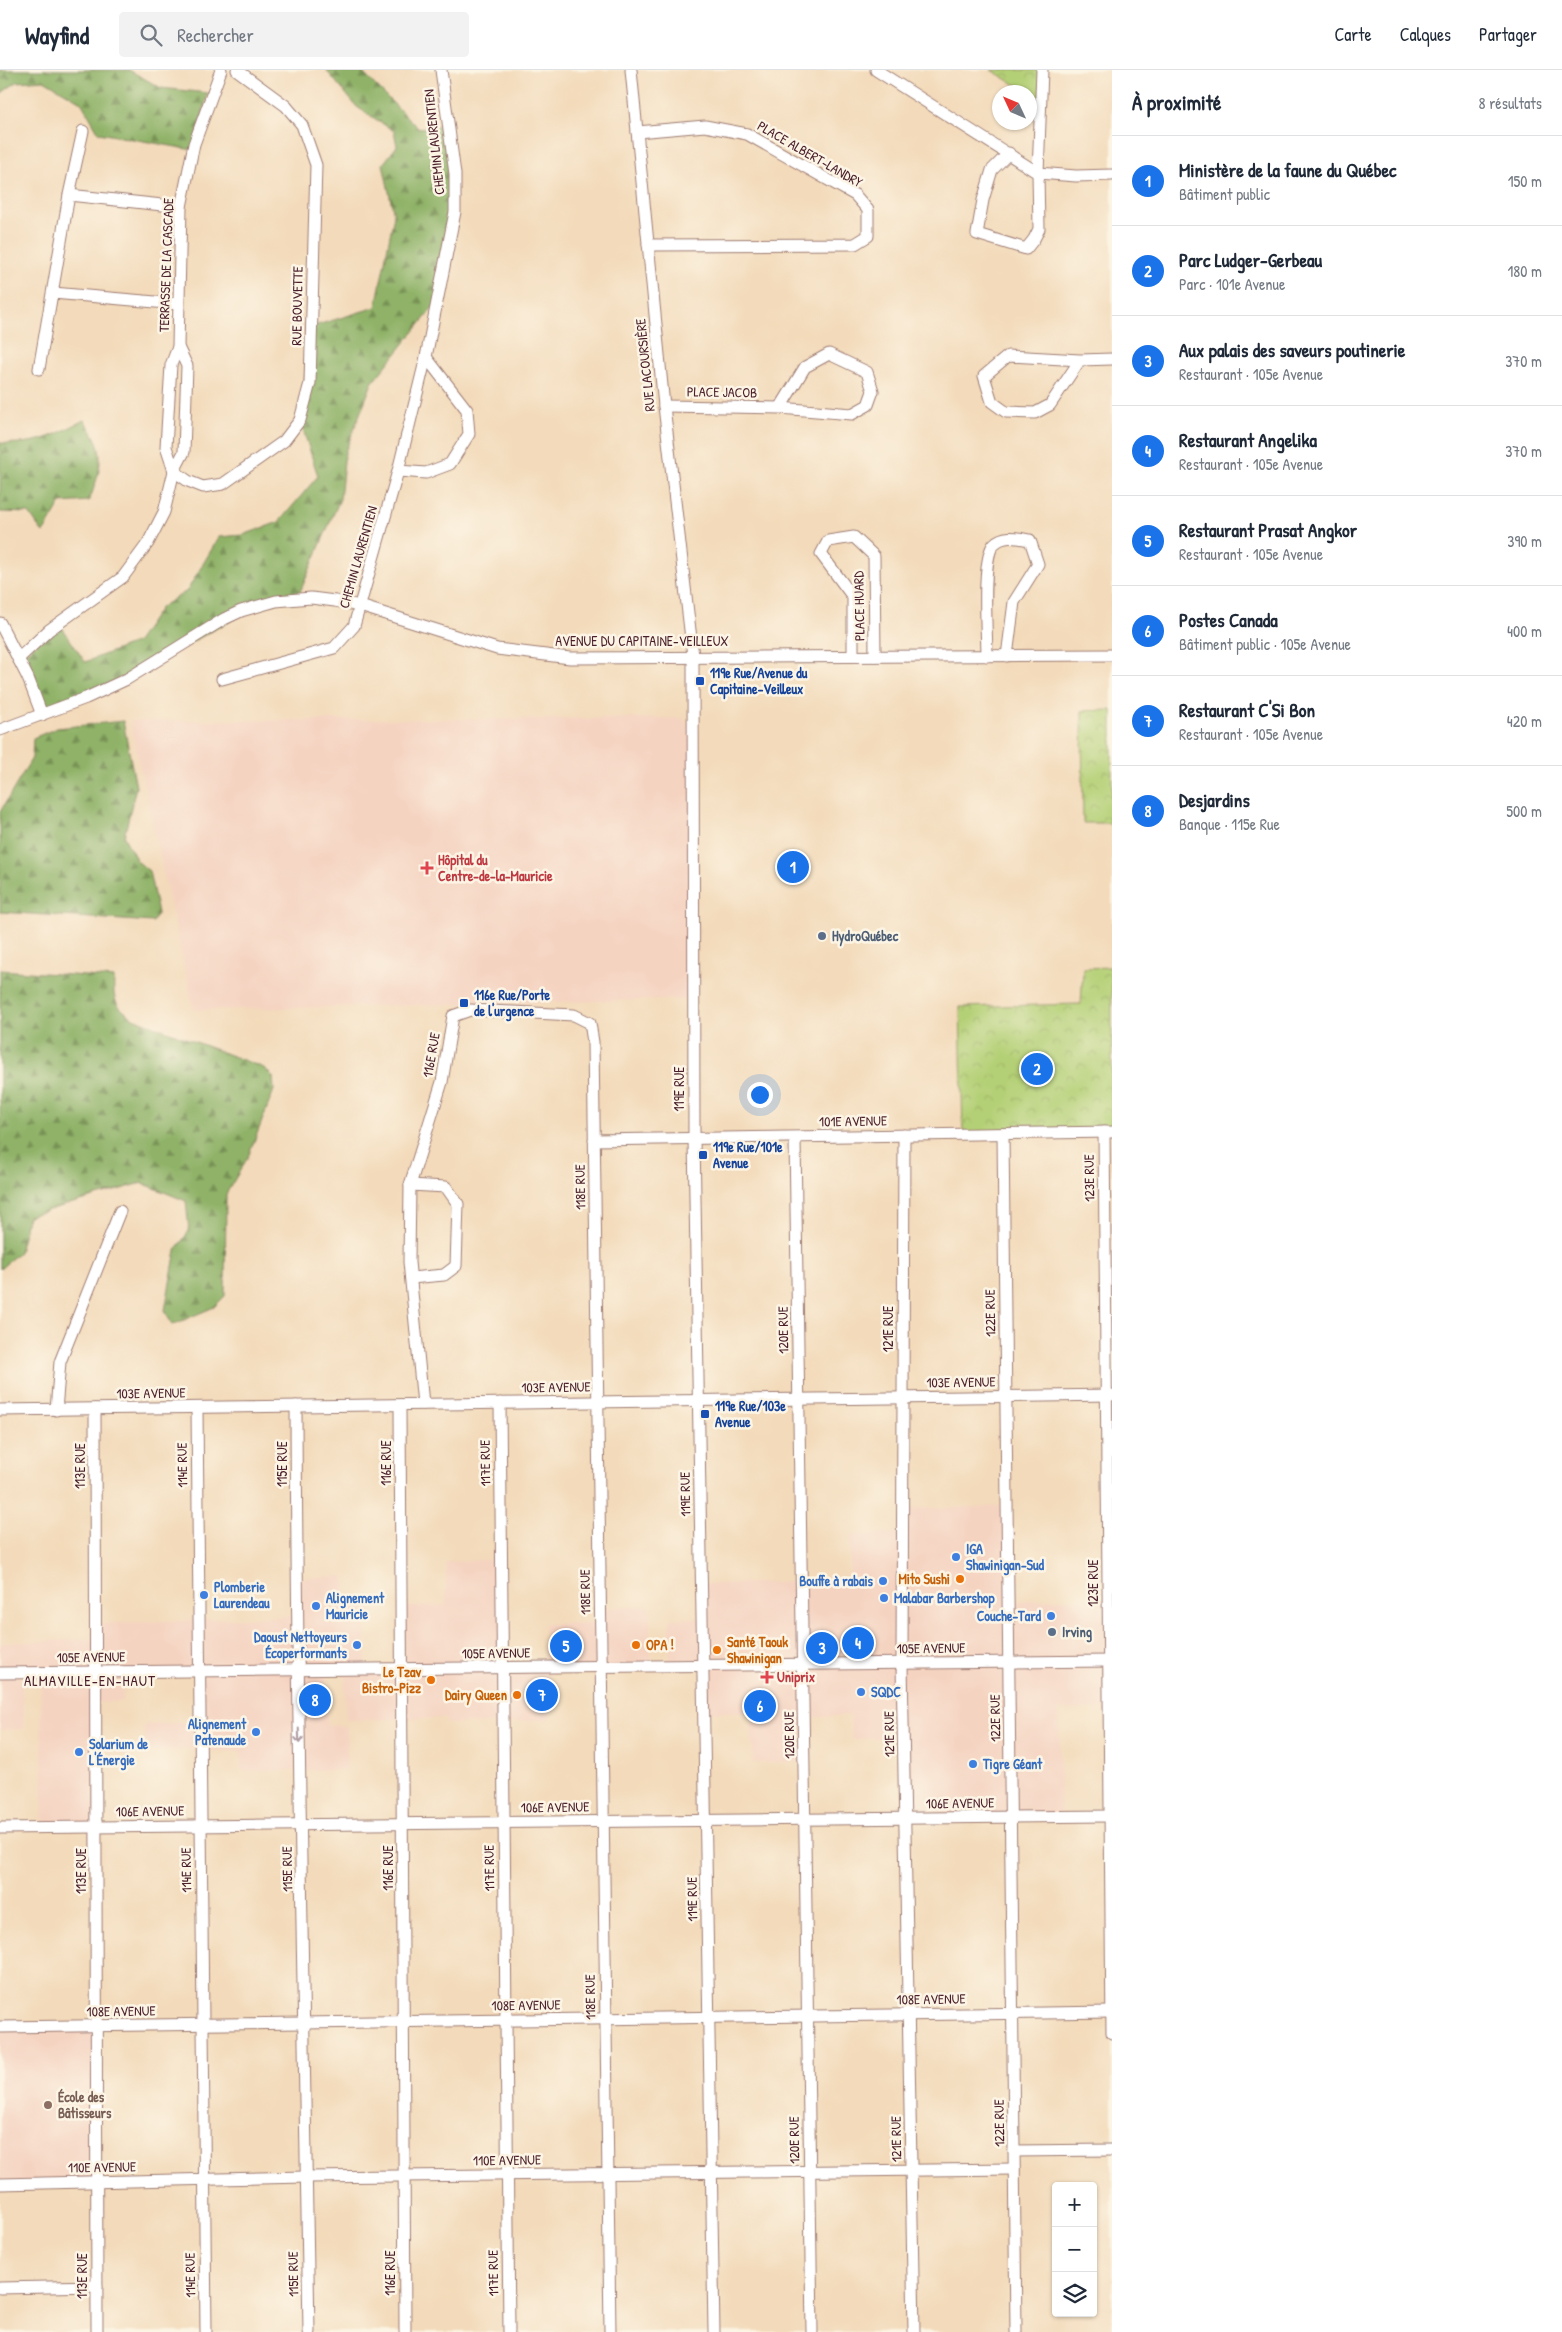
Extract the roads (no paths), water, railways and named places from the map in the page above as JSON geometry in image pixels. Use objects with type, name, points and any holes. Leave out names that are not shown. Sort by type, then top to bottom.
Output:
[{"type":"street","name":"TERRASSE DE LA CASCADE","points":[[174,471],[166,447],[170,365],[178,347],[181,207],[194,144],[221,70]]},
{"type":"street","name":"RUE BOUVETTE","points":[[174,471],[188,482],[203,486],[223,484],[284,441],[300,420],[310,383],[316,165],[302,126],[286,106],[237,70]]},
{"type":"street","name":"CHEMIN LAURENTIEN","points":[[222,679],[334,648],[354,626],[398,471],[426,357],[455,212],[456,174],[442,70]]},
{"type":"street","name":"RUE LACOURSIÈRE","points":[[631,70],[664,406],[693,656]]},
{"type":"street","points":[[876,70],[1038,173],[1076,176],[1112,175]]},
{"type":"street","points":[[1009,153],[992,170],[983,200],[977,234],[1026,249],[1039,229],[1038,173],[1042,70]]},
{"type":"street","name":"PLACE ALBERT-LANDRY","points":[[637,132],[705,126],[747,134],[855,195],[868,210],[868,236],[855,244],[648,245]]},
{"type":"street","points":[[39,369],[69,195],[83,131]]},
{"type":"street","points":[[69,195],[181,207]]},
{"type":"street","points":[[53,293],[178,304]]},
{"type":"street","name":"TERRASSE DE LA CASCADE","points":[[18,658],[49,630],[123,578],[148,543],[164,512],[174,471],[184,452],[187,366],[178,347]]},
{"type":"street","name":"PLACE JACOB","points":[[664,406],[780,408],[852,414],[868,405],[873,391],[867,372],[829,354],[805,367],[780,408]]},
{"type":"street","points":[[1080,360],[1050,405],[1035,413],[1006,412],[992,402],[984,376],[1008,356],[1080,360],[1112,359]]},
{"type":"street","points":[[398,471],[426,473],[450,464],[469,434],[467,410],[426,357]]},
{"type":"street","points":[[987,656],[986,560],[994,544],[1011,536],[1030,540],[1038,564],[1014,602],[1007,656]]},
{"type":"street","name":"PLACE HUARD","points":[[853,656],[853,597],[821,554],[828,541],[854,537],[874,556],[875,656]]},
{"type":"street","name":"AVENUE DU CAPITAINE-VEILLEUX","points":[[0,730],[42,715],[127,679],[241,611],[276,601],[311,598],[360,606],[497,649],[570,658],[1112,655]]},
{"type":"street","points":[[0,624],[18,658],[42,715]]},
{"type":"street","name":"119E RUE","points":[[693,656],[694,1138],[714,2332]]},
{"type":"street","name":"118E RUE","points":[[452,1016],[470,1010],[574,1016],[590,1023],[593,1042],[610,2332]]},
{"type":"street","name":"116E RUE","points":[[422,1404],[411,1278],[410,1185],[442,1082],[452,1016]]},
{"type":"street","name":"101E AVENUE","points":[[594,1140],[1108,1132]]},
{"type":"street","name":"123E RUE","points":[[1108,1132],[1110,1395],[1109,1816],[1112,2033]]},
{"type":"street","name":"122E RUE","points":[[1003,1134],[1016,2332]]},
{"type":"street","name":"121E RUE","points":[[904,1135],[902,1664],[914,2332]]},
{"type":"street","name":"120E RUE","points":[[795,1138],[812,2332]]},
{"type":"street","points":[[410,1185],[446,1187],[458,1204],[456,1266],[444,1275],[411,1278]]},
{"type":"street","points":[[56,1410],[60,1362],[120,1210]]},
{"type":"street","name":"103E AVENUE","points":[[0,1410],[1110,1395]]},
{"type":"street","name":"117E RUE","points":[[500,1403],[509,2332]]},
{"type":"street","name":"116E RUE","points":[[400,1405],[405,2332]]},
{"type":"street","name":"115E RUE","points":[[296,1406],[297,1670],[309,2332]]},
{"type":"street","name":"114E RUE","points":[[197,1408],[206,2332]]},
{"type":"street","name":"113E RUE","points":[[95,1409],[97,2332]]},
{"type":"street","name":"105E AVENUE","points":[[0,1673],[1110,1661]]},
{"type":"street","name":"106E AVENUE","points":[[0,1828],[1109,1816]]},
{"type":"street","name":"108E AVENUE","points":[[0,2028],[1112,2012]]},
{"type":"street","points":[[1014,2151],[1112,2150]]},
{"type":"street","name":"110E AVENUE","points":[[0,2184],[306,2177],[1014,2169]]},
{"type":"street","points":[[0,2288],[97,2286]]},
{"type":"place","name":"119e Rue/Avenue du Capitaine-Veilleux","points":[[700,681]]},
{"type":"place","name":"Ministère de la faune du Québec","points":[[793,867]]},
{"type":"place","name":"Hôpital du Centre-de-la-Mauricie","points":[[427,868]]},
{"type":"place","name":"HydroQuébec","points":[[822,936]]},
{"type":"place","name":"116e Rue/Porte de l'urgence","points":[[464,1003]]},
{"type":"place","name":"Parc Ludger-Gerbeau","points":[[1037,1069]]},
{"type":"place","name":"119e Rue/101e Avenue","points":[[703,1155]]},
{"type":"place","name":"119e Rue/103e Avenue","points":[[705,1414]]},
{"type":"place","name":"IGA Shawinigan-Sud","points":[[956,1557]]},
{"type":"place","name":"Mito Sushi","points":[[960,1579]]},
{"type":"place","name":"Bouffe à rabais","points":[[883,1581]]},
{"type":"place","name":"Plomberie Laurendeau","points":[[204,1595]]},
{"type":"place","name":"Malabar Barbershop","points":[[884,1598]]},
{"type":"place","name":"Alignement Mauricie","points":[[316,1606]]},
{"type":"place","name":"Couche-Tard","points":[[1051,1616]]},
{"type":"place","name":"Irving","points":[[1052,1632]]},
{"type":"place","name":"Restaurant Angelika","points":[[858,1643]]},
{"type":"place","name":"Daoust Nettoyeurs Écoperformants","points":[[357,1645]]},
{"type":"place","name":"OPA !","points":[[636,1645]]},
{"type":"place","name":"Restaurant Prasat Angkor","points":[[566,1646]]},
{"type":"place","name":"Aux palais des saveurs poutinerie","points":[[822,1648]]},
{"type":"place","name":"Santé Taouk Shawinigan","points":[[717,1650]]},
{"type":"place","name":"Uniprix","points":[[767,1677]]},
{"type":"place","name":"Le Tzav Bistro-Pizz","points":[[431,1680]]},
{"type":"place","name":"SQDC","points":[[861,1692]]},
{"type":"place","name":"Dairy Queen","points":[[517,1695]]},
{"type":"place","name":"Restaurant C'Si Bon","points":[[542,1695]]},
{"type":"place","name":"Desjardins","points":[[315,1700]]},
{"type":"place","name":"Postes Canada","points":[[760,1706]]},
{"type":"place","name":"Alignement Patenaude","points":[[256,1732]]},
{"type":"place","name":"Solarium de L'Énergie","points":[[79,1752]]},
{"type":"place","name":"Tigre Géant","points":[[973,1764]]},
{"type":"place","name":"École des Bâtisseurs","points":[[48,2105]]},
{"type":"district","name":"ALMAVILLE-EN-HAUT","points":[[90,1681]]}]
